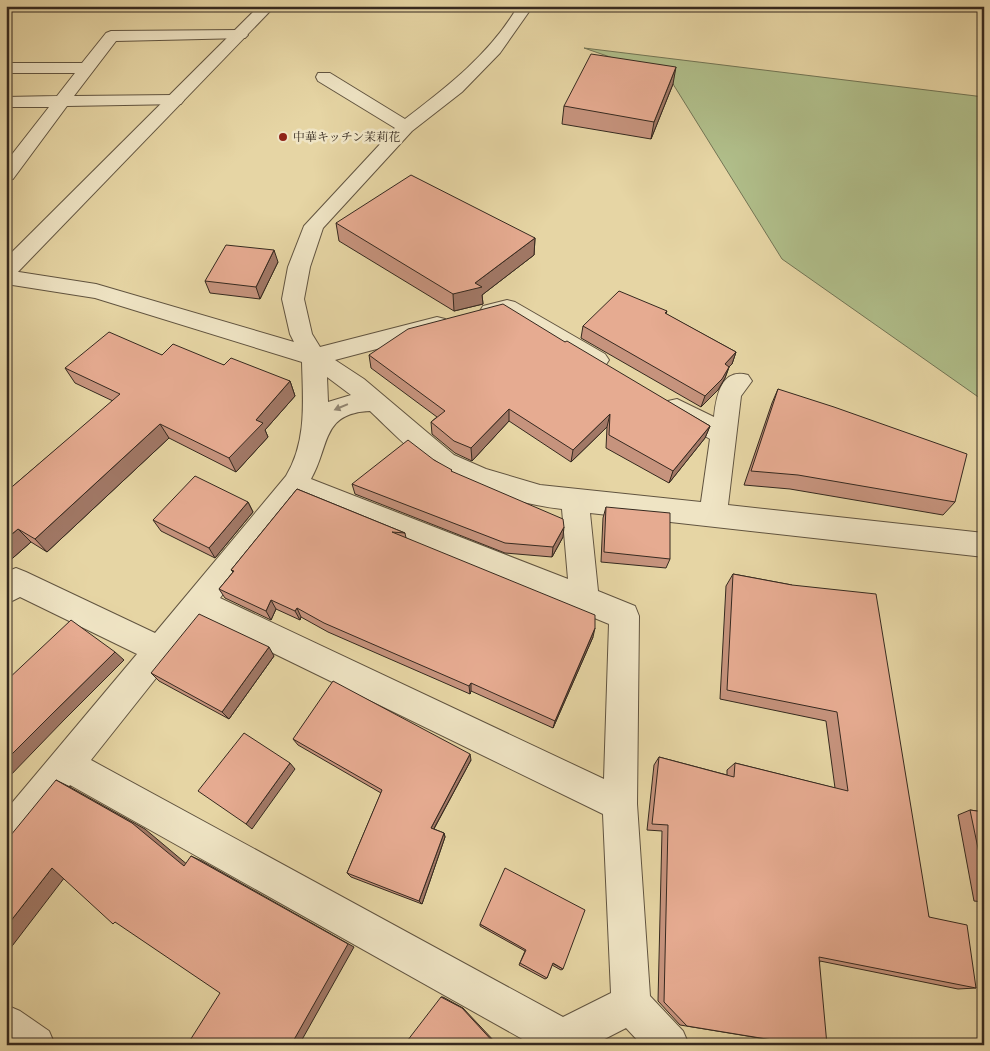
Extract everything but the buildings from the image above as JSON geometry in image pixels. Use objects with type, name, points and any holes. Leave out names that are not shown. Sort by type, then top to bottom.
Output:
[{"type":"street","points":[[6,271],[268,6]]},
{"type":"street","points":[[6,838],[295,484],[306,468],[316,431],[314,358],[301,334],[293,299],[299,267],[314,226],[406,127],[463,81],[494,50],[526,6]]},
{"type":"street","points":[[6,175],[111,36],[240,35]]},
{"type":"street","points":[[6,68],[86,68]]},
{"type":"street","points":[[324,77],[406,127]]},
{"type":"street","points":[[6,102],[60,103],[175,100]]},
{"type":"street","points":[[6,277],[96,292],[209,324],[314,358],[355,385],[445,462],[479,478],[540,496],[984,545]]},
{"type":"street","points":[[314,358],[507,307],[615,371]]},
{"type":"street","points":[[713,515],[730,394],[740,381]]},
{"type":"street","points":[[657,396],[724,435]]},
{"type":"street","points":[[316,431],[327,414],[339,407],[354,403],[375,402]]},
{"type":"street","points":[[295,484],[624,616],[620,804],[631,1004],[669,1045]]},
{"type":"street","points":[[575,500],[584,599]]},
{"type":"street","points":[[6,591],[16,581],[160,650]]},
{"type":"street","points":[[198,602],[620,804]]},
{"type":"street","points":[[67,765],[560,1042],[631,1004]]},
{"type":"street","points":[[6,1025],[35,1045]]},
{"type":"green space","points":[[584,48],[984,97],[984,401],[782,259],[671,78]]},
{"type":"place","name":"中華キッチン茉莉花","points":[[283,137]]}]
